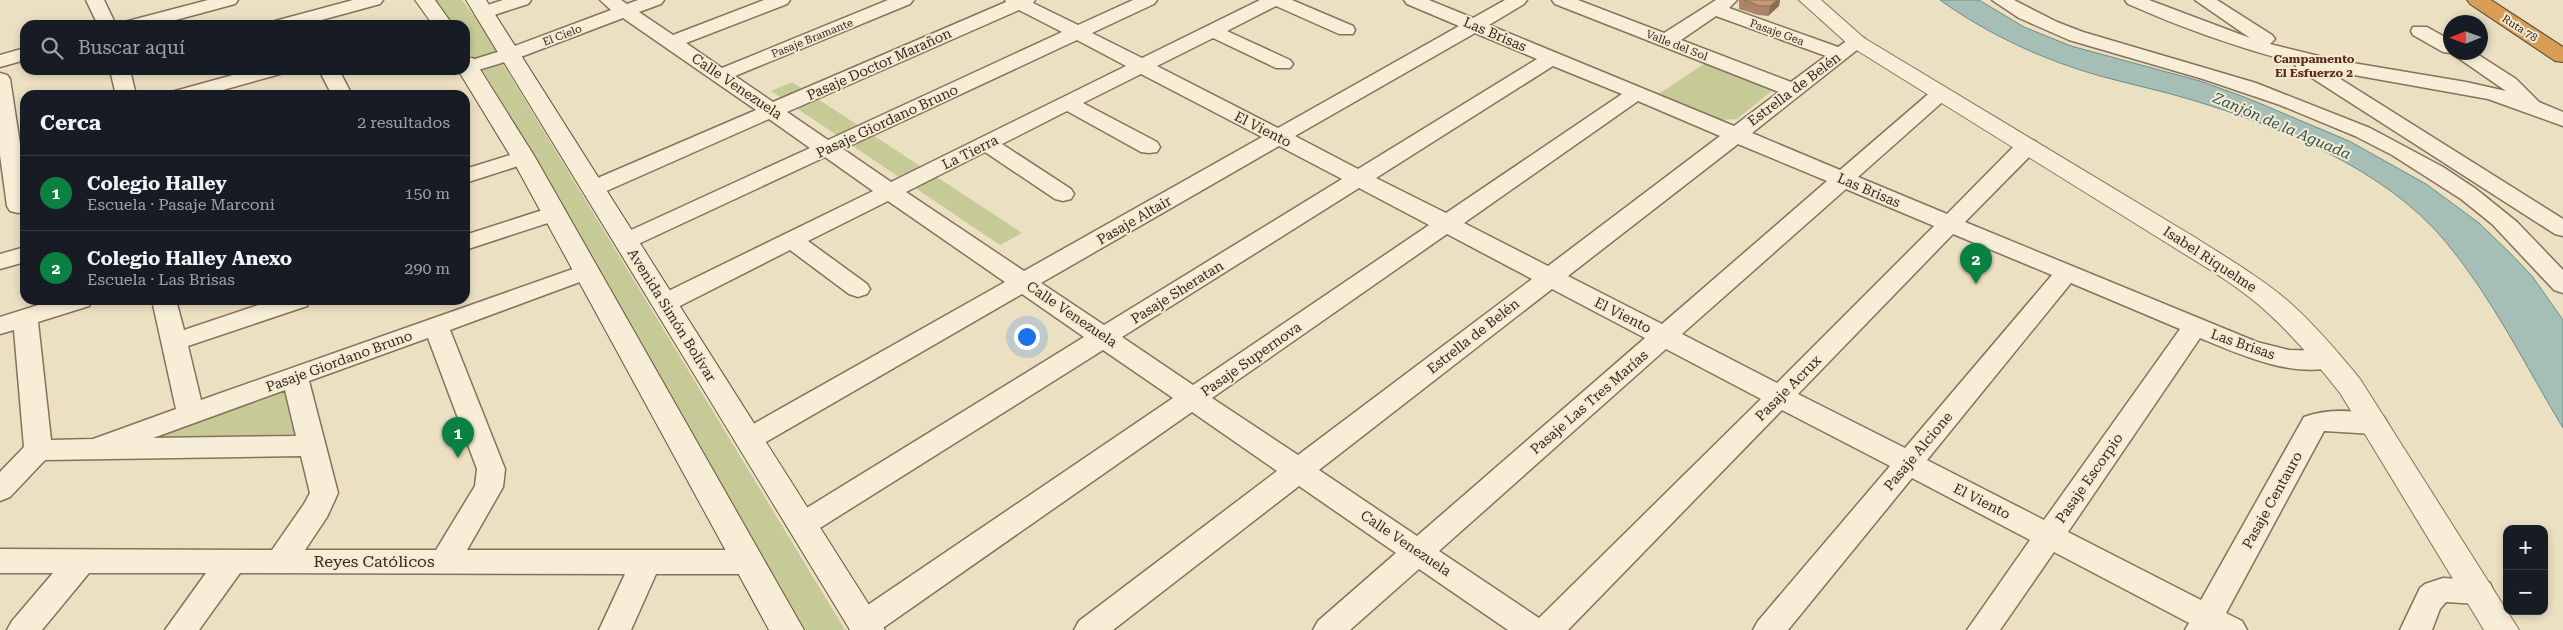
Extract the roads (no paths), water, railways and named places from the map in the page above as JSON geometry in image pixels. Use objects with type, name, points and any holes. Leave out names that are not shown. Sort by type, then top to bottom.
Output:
[{"type":"highway","name":"Ruta 78","points":[[2477,0],[2563,56]]},
{"type":"highway","name":"Ruta 78","points":[[2510,0],[2563,34]]},
{"type":"main road","points":[[425,0],[438,20]]},
{"type":"main road","name":"Isabel Riquelme","points":[[1809,0],[1848,49],[1940,94],[2027,146],[2251,285],[2298,325],[2350,386],[2502,630]]},
{"type":"main road","name":"Avenida Simón Bolívar","points":[[481,6],[866,627]]},
{"type":"main road","points":[[470,71],[523,157],[787,630]]},
{"type":"street","points":[[95,0],[105,20]]},
{"type":"street","points":[[154,20],[229,0]]},
{"type":"street","points":[[300,20],[374,0]]},
{"type":"street","points":[[481,6],[522,0]]},
{"type":"street","name":"El Cielo","points":[[470,64],[511,54],[618,5],[655,0]]},
{"type":"street","points":[[672,42],[781,0]]},
{"type":"street","name":"Pasaje Bramante","points":[[721,75],[904,0]]},
{"type":"street","name":"Pasaje Giordano Bruno","points":[[626,241],[1148,0]]},
{"type":"street","points":[[1276,0],[1346,30]]},
{"type":"street","name":"La Tierra","points":[[665,303],[1276,0]]},
{"type":"street","name":"Las Brisas","points":[[1413,0],[2261,353],[2289,358],[2329,360]]},
{"type":"street","name":"Pasaje Altair","points":[[749,439],[1518,0]]},
{"type":"street","name":"Valle del Sol","points":[[1562,0],[1592,4],[1666,41],[1793,90]]},
{"type":"street","points":[[2001,0],[2033,20],[2051,28],[2097,44],[2260,91],[2311,110],[2374,138],[2430,170],[2484,206],[2514,232],[2563,285]]},
{"type":"street","points":[[2134,0],[2214,32],[2288,54],[2323,63],[2470,88],[2532,106],[2563,120]]},
{"type":"street","points":[[2204,0],[2288,54],[2525,197],[2563,214]]},
{"type":"street","points":[[2222,0],[2323,63],[2525,197],[2563,229]]},
{"type":"street","name":"El Viento","points":[[1020,1],[1077,33],[2049,536],[2213,626]]},
{"type":"street","name":"Pasaje Doctor Marañon","points":[[594,188],[1020,1]]},
{"type":"street","points":[[1666,41],[1721,4]]},
{"type":"street","name":"Pasaje Gea","points":[[1721,4],[1848,49]]},
{"type":"street","name":"Calle Venezuela","points":[[618,5],[1532,630]]},
{"type":"street","points":[[1213,31],[1283,64]]},
{"type":"street","points":[[2420,31],[2443,44]]},
{"type":"street","name":"Estrella de Belén","points":[[1090,630],[1848,49]]},
{"type":"street","points":[[0,61],[20,55]]},
{"type":"street","name":"Pasaje Sheratan","points":[[802,525],[1552,58]]},
{"type":"street","points":[[2473,60],[2509,83],[2532,106]]},
{"type":"street","points":[[121,75],[125,90]]},
{"type":"street","points":[[219,90],[260,75]]},
{"type":"street","points":[[332,75],[339,90]]},
{"type":"street","points":[[0,79],[14,207]]},
{"type":"street","name":"Pasaje Supernova","points":[[866,627],[1194,398],[1637,93]]},
{"type":"street","name":"Pasaje Las Tres Marías","points":[[1329,630],[1940,94]]},
{"type":"street","points":[[1067,103],[1149,147]]},
{"type":"street","points":[[986,143],[1063,194]]},
{"type":"street","name":"Pasaje Acrux","points":[[1548,630],[2027,146]]},
{"type":"street","points":[[470,174],[523,157]]},
{"type":"street","points":[[470,242],[554,213]]},
{"type":"street","points":[[792,240],[858,289]]},
{"type":"street","points":[[0,262],[20,256]]},
{"type":"street","name":"Pasaje Giordano Bruno","points":[[92,450],[587,271]]},
{"type":"street","name":"Pasaje Alcione","points":[[1769,630],[2067,273]]},
{"type":"street","points":[[0,326],[65,305]]},
{"type":"street","points":[[165,305],[191,414]]},
{"type":"street","points":[[174,342],[283,305]]},
{"type":"street","points":[[25,318],[38,450]]},
{"type":"street","points":[[436,326],[492,469],[489,487],[444,562]]},
{"type":"street","name":"Pasaje Escorpio","points":[[1983,630],[2195,326]]},
{"type":"street","points":[[281,561],[323,498],[323,489],[295,376]]},
{"type":"street","name":"Pasaje Centauro","points":[[2213,626],[2314,424],[2326,420],[2374,424]]},
{"type":"street","points":[[0,490],[38,450],[313,446]]},
{"type":"street","name":"Reyes Católicos","points":[[0,561],[748,562]]},
{"type":"street","points":[[23,630],[82,561]]},
{"type":"street","points":[[180,630],[232,561]]},
{"type":"street","points":[[615,630],[646,562]]},
{"type":"street","points":[[2416,630],[2428,599],[2435,592],[2449,589],[2479,592]]},
{"type":"water","name":"Zanjón de la Aguada","points":[[1940,0],[1979,0],[2024,27],[2071,46],[2200,81],[2247,98],[2349,141],[2426,184],[2479,223],[2511,254],[2532,276],[2563,320],[2563,428],[2478,285],[2445,241],[2420,215],[2392,192],[2329,153],[2294,137],[2260,123],[2192,100],[2082,71],[2039,55],[1978,25]]},
{"type":"place","name":"Colegio Halley Anexo","points":[[1976,284]]},
{"type":"place","name":"Colegio Halley","points":[[458,458]]},
{"type":"district","name":"Campamento El Esfuerzo 2","points":[[2314,66]]}]
